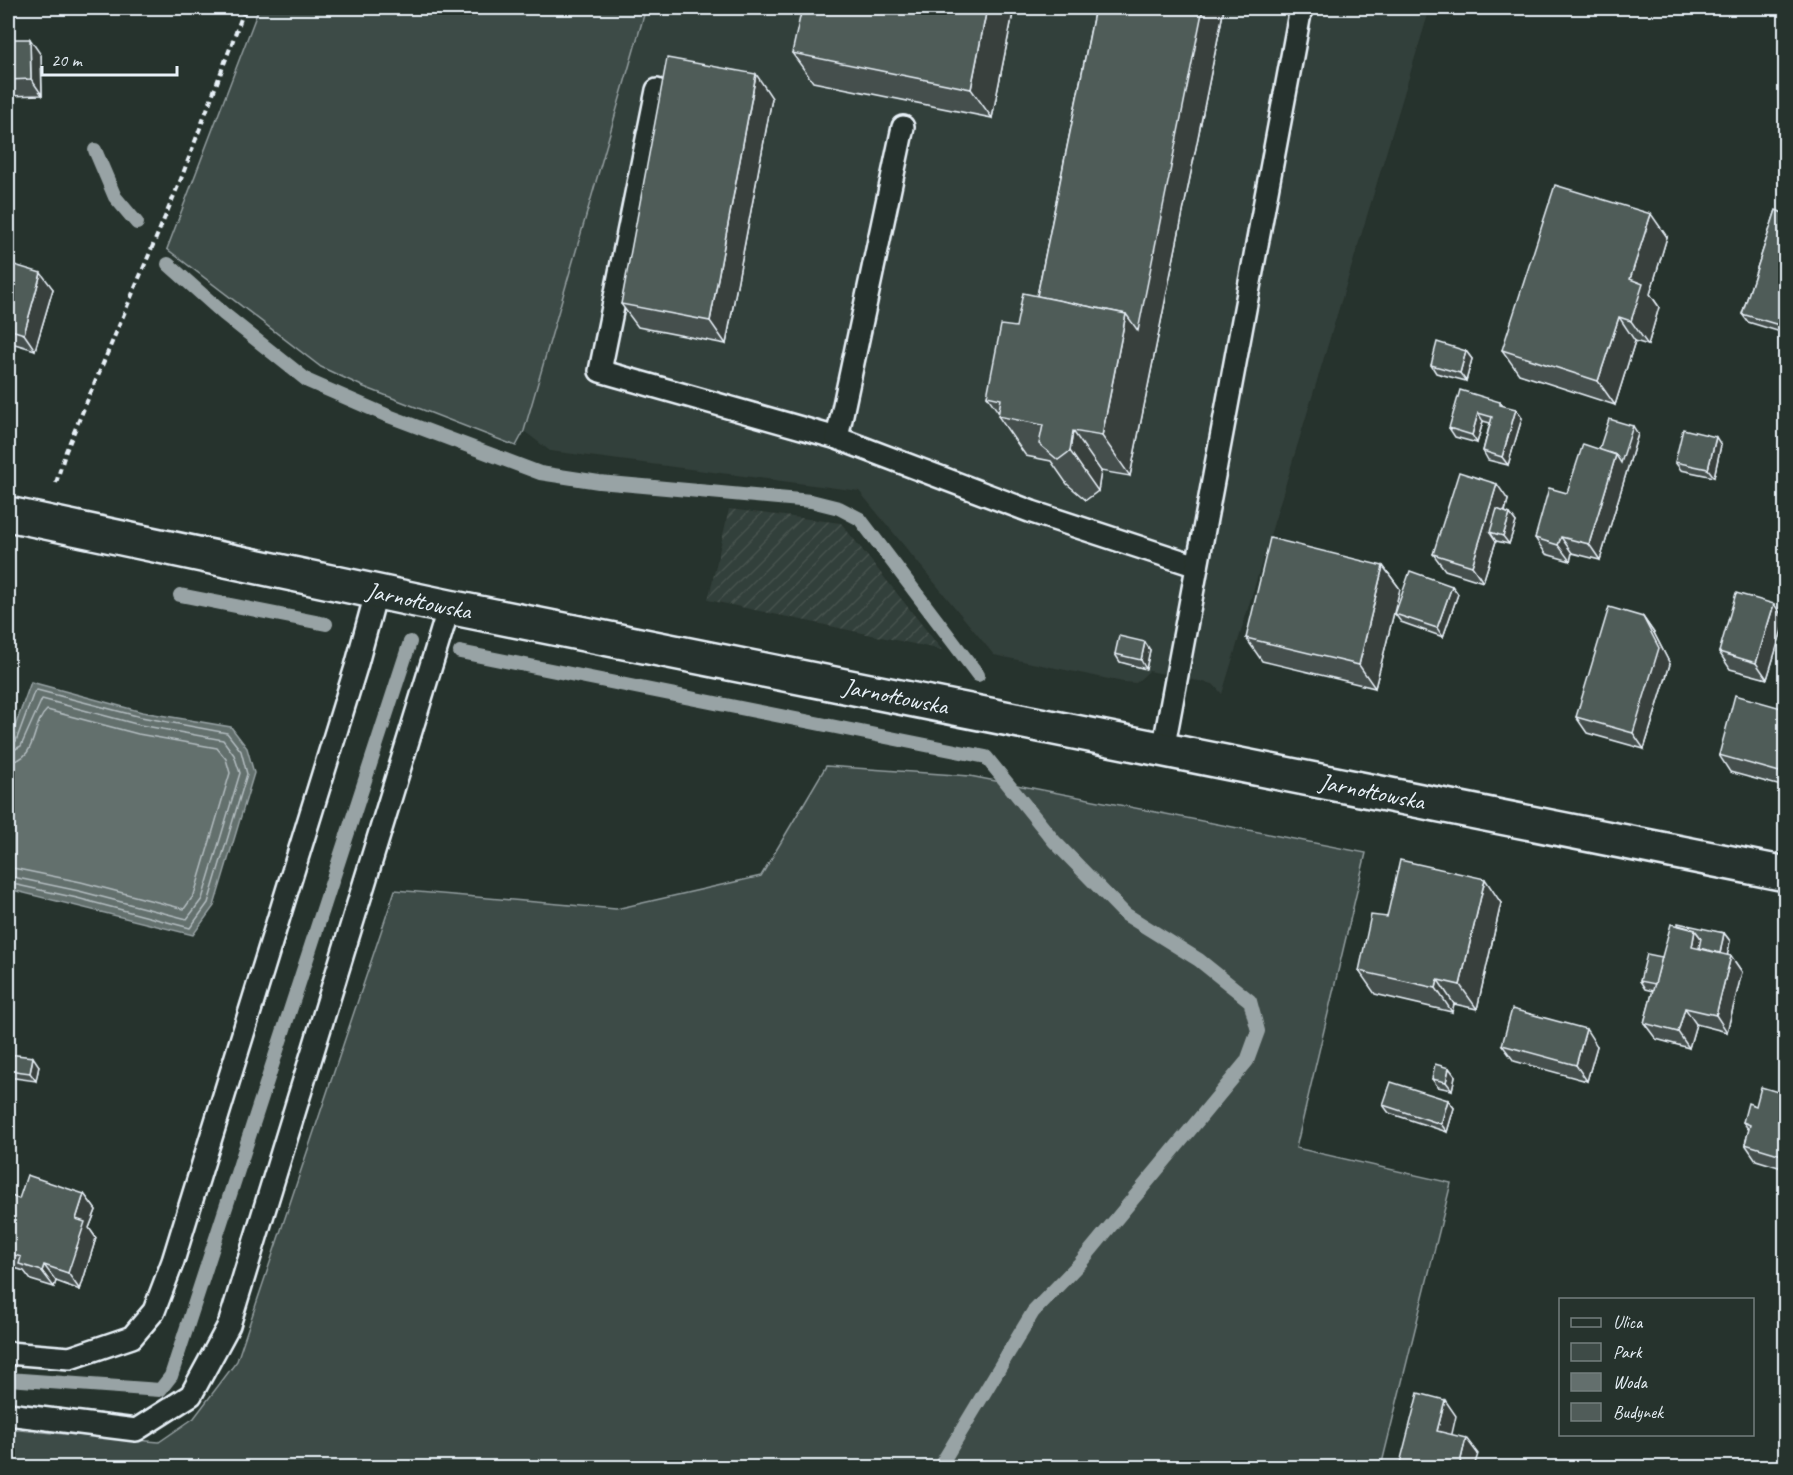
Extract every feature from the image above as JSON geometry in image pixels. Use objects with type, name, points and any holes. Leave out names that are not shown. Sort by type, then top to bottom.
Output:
[{"type":"street","name":"Jarnołtowska","points":[[8,514],[449,607],[1785,874]]},
{"type":"lane","points":[[1163,750],[1301,8]]},
{"type":"lane","points":[[657,90],[600,371],[837,438],[1032,512],[1197,566]]},
{"type":"lane","points":[[837,438],[903,127]]},
{"type":"lane","points":[[8,1353],[70,1358],[132,1337],[154,1311],[173,1261],[356,667],[377,590]]},
{"type":"lane","points":[[8,1414],[136,1430],[191,1395],[229,1325],[449,607]]},
{"type":"path","points":[[46,522],[66,451],[181,179],[245,8]]},
{"type":"shaded area","points":[[646,8],[1430,8],[1222,694],[1213,684],[1149,671],[1136,683],[1123,682],[994,655],[859,491],[550,451],[524,431]]},
{"type":"shaded area","points":[[729,509],[841,523],[942,650],[708,600]]},
{"type":"green space","points":[[259,8],[646,8],[524,431],[516,446],[364,387],[321,367],[167,249]]},
{"type":"green space","points":[[826,766],[970,776],[1366,853],[1296,1148],[1451,1183],[1381,1467],[8,1468],[8,1429],[159,1442],[194,1418],[237,1361],[395,890],[616,909],[761,876]]},
{"type":"water","points":[[31,682],[142,712],[231,727],[247,748],[254,773],[214,906],[193,935],[8,889],[8,746]]},
{"type":"building","points":[[802,8],[987,8],[971,89],[792,53]]},
{"type":"building","points":[[1095,8],[1203,8],[1138,331],[1126,314],[1037,296]]},
{"type":"building","points":[[8,39],[30,39],[31,79],[8,80]]},
{"type":"building","points":[[667,58],[756,74],[710,321],[621,304]]},
{"type":"building","points":[[1555,185],[1651,214],[1630,279],[1643,284],[1631,321],[1619,317],[1598,381],[1502,350]]},
{"type":"building","points":[[1776,210],[1785,214],[1785,303],[1779,325],[1742,314]]},
{"type":"building","points":[[8,263],[41,273],[24,334],[8,329]]},
{"type":"building","points":[[1023,293],[1126,314],[1102,436],[1073,431],[1070,451],[1058,460],[1039,444],[1043,425],[998,416],[1001,399],[987,396],[1001,325],[1016,327]]},
{"type":"building","points":[[1437,342],[1466,351],[1460,373],[1431,365]]},
{"type":"building","points":[[1460,390],[1516,409],[1502,457],[1483,451],[1492,417],[1478,413],[1472,435],[1449,428]]},
{"type":"building","points":[[1609,419],[1633,426],[1621,463],[1616,455],[1599,450]]},
{"type":"building","points":[[1683,429],[1716,437],[1708,469],[1675,462]]},
{"type":"building","points":[[1583,444],[1616,455],[1589,544],[1561,537],[1558,545],[1535,538],[1549,488],[1567,493]]},
{"type":"building","points":[[1459,472],[1497,484],[1472,566],[1433,554]]},
{"type":"building","points":[[1497,509],[1510,514],[1503,536],[1490,532]]},
{"type":"building","points":[[1270,538],[1383,566],[1359,665],[1246,638]]},
{"type":"building","points":[[1410,571],[1452,586],[1437,628],[1395,614]]},
{"type":"building","points":[[1736,593],[1774,604],[1756,663],[1719,652]]},
{"type":"building","points":[[1609,607],[1643,617],[1659,648],[1633,733],[1576,717]]},
{"type":"building","points":[[1119,636],[1145,642],[1141,660],[1115,654]]},
{"type":"building","points":[[1735,695],[1785,709],[1783,773],[1719,755]]},
{"type":"building","points":[[1400,860],[1485,879],[1460,985],[1438,980],[1436,988],[1359,971],[1371,915],[1387,917]]},
{"type":"building","points":[[1678,923],[1724,933],[1720,953],[1699,948],[1701,938],[1695,930],[1678,925]]},
{"type":"building","points":[[1671,924],[1695,930],[1692,947],[1731,956],[1716,1015],[1685,1008],[1678,1032],[1644,1023]]},
{"type":"building","points":[[1647,954],[1662,957],[1655,984],[1640,981]]},
{"type":"building","points":[[1512,1009],[1586,1029],[1576,1065],[1502,1045]]},
{"type":"building","points":[[8,1054],[33,1057],[30,1073],[8,1070]]},
{"type":"building","points":[[1435,1064],[1449,1068],[1446,1082],[1432,1079]]},
{"type":"building","points":[[1391,1082],[1448,1100],[1441,1124],[1383,1105]]},
{"type":"building","points":[[1761,1087],[1785,1094],[1785,1156],[1745,1144],[1750,1125],[1743,1122],[1748,1103],[1756,1106]]},
{"type":"building","points":[[27,1175],[84,1194],[76,1219],[85,1222],[68,1273],[44,1265],[42,1271],[19,1264],[21,1257],[8,1253],[8,1198],[9,1195],[19,1199]]},
{"type":"building","points":[[1418,1393],[1445,1400],[1437,1431],[1466,1438],[1459,1467],[1399,1467]]},
{"type":"waterway","points":[[95,150],[115,197],[137,223]]},
{"type":"waterway","points":[[168,264],[224,314],[308,381],[386,415],[540,473],[599,482],[811,501],[839,508],[860,519],[978,675]]},
{"type":"waterway","points":[[180,595],[326,624]]},
{"type":"waterway","points":[[8,1379],[160,1390],[171,1376],[410,642]]},
{"type":"waterway","points":[[460,652],[986,757],[1054,841],[1125,914],[1199,960],[1250,1001],[1258,1031],[1247,1061],[1080,1263],[1033,1312],[939,1468]]}]
